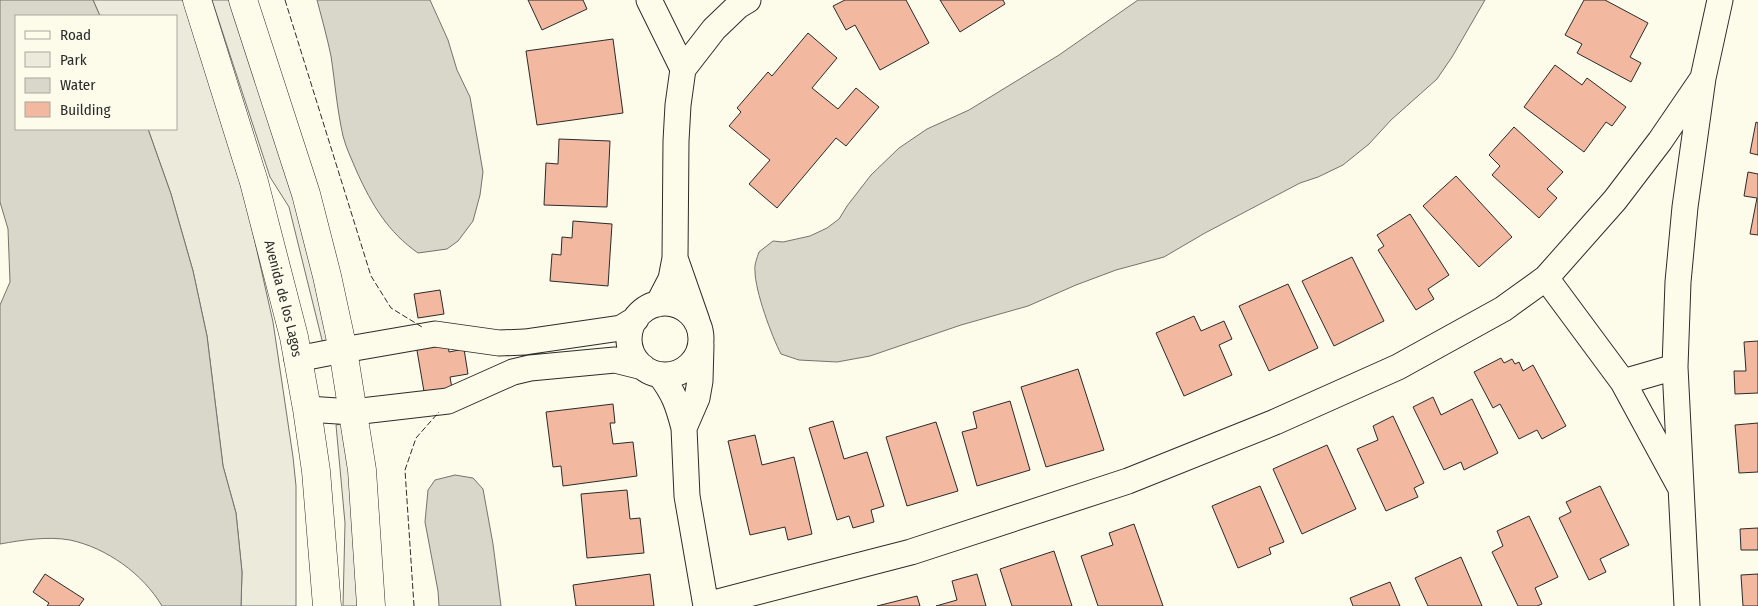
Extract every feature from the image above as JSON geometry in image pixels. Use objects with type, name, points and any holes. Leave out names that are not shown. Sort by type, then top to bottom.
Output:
[{"type":"street","name":"Avenida de los Lagos","points":[[197,0],[254,182],[294,337],[316,471],[327,606]]},
{"type":"street","points":[[243,0],[306,194],[327,276],[343,350],[362,470],[371,606]]},
{"type":"street","points":[[649,0],[683,69]]},
{"type":"street","points":[[658,304],[671,279],[675,258],[677,123],[683,69],[714,29],[738,6],[748,0]]},
{"type":"street","points":[[1687,606],[1675,366],[1678,282],[1703,78],[1720,0]]},
{"type":"street","points":[[307,409],[353,412],[448,401],[513,372],[530,368],[615,360],[651,371],[671,374],[682,371],[692,364],[698,355],[699,332],[689,313],[680,307],[658,304],[642,312],[631,328],[630,339],[631,350],[636,359],[651,371],[670,388],[677,402],[684,428],[687,496],[706,605],[911,552],[1128,481],[1275,422],[1398,367],[1503,309],[1546,278],[1615,200],[1660,142],[1703,78]]},
{"type":"street","points":[[675,258],[699,332],[700,381],[697,398],[684,428]]},
{"type":"street","points":[[1546,278],[1623,382],[1682,492]]},
{"type":"street","points":[[297,359],[435,334],[499,343],[525,342],[621,328],[636,319]]},
{"type":"street","points":[[1623,382],[1675,366]]},
{"type":"green space","points":[[93,0],[183,0],[246,202],[273,322],[296,486],[296,606],[241,606],[242,572],[236,513],[223,466],[207,336],[193,271],[171,194],[148,130],[178,130],[178,15],[100,15]]},
{"type":"green space","points":[[212,0],[232,0],[293,180],[330,344],[323,344],[289,207],[270,177]]},
{"type":"green space","points":[[345,423],[359,606],[343,606],[345,523],[336,425]]},
{"type":"water","points":[[0,0],[93,0],[100,15],[15,15],[15,130],[148,130],[171,194],[193,271],[207,336],[223,466],[236,513],[242,572],[241,606],[162,606],[145,583],[123,564],[97,549],[70,540],[44,538],[0,544],[0,305],[10,282],[8,229],[0,202]]},
{"type":"water","points":[[317,0],[430,0],[448,40],[457,70],[470,97],[483,172],[480,195],[473,221],[458,241],[447,249],[418,253],[389,227],[369,196],[343,136],[331,56]]},
{"type":"water","points":[[1138,0],[1485,0],[1437,79],[1391,120],[1369,144],[1343,165],[1300,183],[1164,257],[1116,270],[1028,306],[961,325],[870,356],[837,362],[799,360],[781,354],[769,326],[758,290],[755,269],[759,252],[773,241],[783,242],[810,236],[827,228],[839,219],[871,175],[899,148],[927,129],[969,110],[1059,55]]},
{"type":"water","points":[[455,475],[473,478],[483,489],[493,544],[501,606],[439,606],[425,522],[428,490],[435,480]]},
{"type":"building","points":[[528,0],[583,0],[587,9],[542,30]]},
{"type":"building","points":[[845,0],[906,0],[929,43],[880,70],[855,25],[846,30],[833,6]]},
{"type":"building","points":[[940,0],[1003,0],[1005,4],[960,32]]},
{"type":"building","points":[[1584,0],[1605,0],[1648,23],[1630,57],[1641,63],[1631,82],[1577,53],[1582,44],[1565,35]]},
{"type":"building","points":[[808,33],[837,58],[812,88],[838,109],[856,88],[879,107],[846,146],[836,138],[777,208],[749,184],[770,160],[729,126],[741,112],[737,108],[768,72],[772,76]]},
{"type":"building","points":[[613,39],[623,113],[537,125],[526,51]]},
{"type":"building","points":[[1555,65],[1582,85],[1587,78],[1626,107],[1612,126],[1606,122],[1584,152],[1524,107]]},
{"type":"building","points":[[1756,122],[1758,123],[1758,155],[1750,153]]},
{"type":"building","points":[[1514,127],[1563,172],[1547,189],[1557,198],[1539,218],[1492,175],[1500,166],[1489,155]]},
{"type":"building","points":[[559,139],[610,141],[607,207],[544,205],[546,163],[558,164]]},
{"type":"building","points":[[1748,172],[1758,174],[1758,235],[1750,234],[1757,198],[1744,196]]},
{"type":"building","points":[[1456,176],[1512,237],[1479,267],[1423,206]]},
{"type":"building","points":[[1410,214],[1449,275],[1428,289],[1434,299],[1416,310],[1378,250],[1384,246],[1377,235]]},
{"type":"building","points":[[573,221],[612,224],[608,286],[550,281],[552,254],[561,255],[562,237],[572,238]]},
{"type":"building","points":[[1352,257],[1384,321],[1334,346],[1302,281]]},
{"type":"building","points":[[1288,284],[1318,348],[1269,371],[1239,306]]},
{"type":"building","points":[[440,290],[444,314],[418,318],[414,294]]},
{"type":"building","points":[[1194,316],[1201,331],[1224,321],[1232,339],[1219,345],[1232,375],[1184,396],[1156,333]]},
{"type":"building","points":[[445,328],[449,352],[464,349],[468,374],[450,377],[455,405],[427,409],[414,333]]},
{"type":"building","points":[[1758,341],[1758,393],[1735,394],[1734,371],[1746,371],[1744,342]]},
{"type":"building","points":[[1501,358],[1504,363],[1512,359],[1515,364],[1519,362],[1523,371],[1533,365],[1566,426],[1542,439],[1537,430],[1519,439],[1500,404],[1493,408],[1474,372]]},
{"type":"building","points":[[1078,369],[1104,450],[1046,467],[1021,387]]},
{"type":"building","points":[[1433,397],[1441,415],[1472,399],[1498,453],[1464,470],[1461,462],[1444,470],[1413,407]]},
{"type":"building","points":[[1010,401],[1030,470],[977,486],[962,432],[977,428],[973,412]]},
{"type":"building","points":[[613,404],[615,423],[610,423],[613,444],[633,442],[637,476],[563,486],[561,466],[553,467],[546,412]]},
{"type":"building","points":[[1393,416],[1424,483],[1414,488],[1418,497],[1386,511],[1357,449],[1378,440],[1373,426]]},
{"type":"building","points":[[833,421],[844,459],[867,452],[884,506],[871,510],[874,522],[853,528],[849,516],[837,520],[809,428]]},
{"type":"building","points":[[936,422],[958,491],[907,506],[886,437]]},
{"type":"building","points":[[1758,423],[1758,472],[1739,473],[1735,425]]},
{"type":"building","points":[[755,435],[762,465],[794,457],[812,534],[788,540],[785,527],[750,535],[728,441]]},
{"type":"building","points":[[1327,445],[1356,509],[1302,534],[1273,469]]},
{"type":"building","points":[[1260,486],[1284,542],[1269,548],[1271,554],[1238,568],[1212,506]]},
{"type":"building","points":[[1600,486],[1629,545],[1600,559],[1606,572],[1589,580],[1559,518],[1571,512],[1566,502]]},
{"type":"building","points":[[627,490],[630,519],[640,518],[644,553],[587,558],[581,494]]},
{"type":"building","points":[[1529,516],[1558,577],[1535,588],[1542,604],[1537,606],[1518,606],[1492,552],[1503,546],[1497,531]]},
{"type":"building","points":[[1134,524],[1163,606],[1098,606],[1081,556],[1113,545],[1109,533]]},
{"type":"building","points":[[1758,528],[1758,550],[1741,550],[1740,529]]},
{"type":"building","points":[[1054,551],[1072,606],[1012,606],[1000,569]]},
{"type":"building","points":[[1461,557],[1482,606],[1428,606],[1415,578]]},
{"type":"building","points":[[45,574],[84,599],[79,606],[47,606],[49,603],[33,592]]},
{"type":"building","points":[[650,574],[654,606],[576,606],[573,585]]},
{"type":"building","points":[[977,574],[986,606],[936,606],[957,600],[952,581]]},
{"type":"building","points":[[1758,574],[1758,606],[1743,606],[1741,575]]},
{"type":"building","points":[[1390,582],[1400,606],[1353,606],[1350,598]]},
{"type":"building","points":[[917,596],[920,606],[877,606]]},
{"type":"fence","points":[[285,0],[371,276],[391,308],[422,327]]},
{"type":"fence","points":[[414,606],[405,470],[416,438],[439,412]]}]
